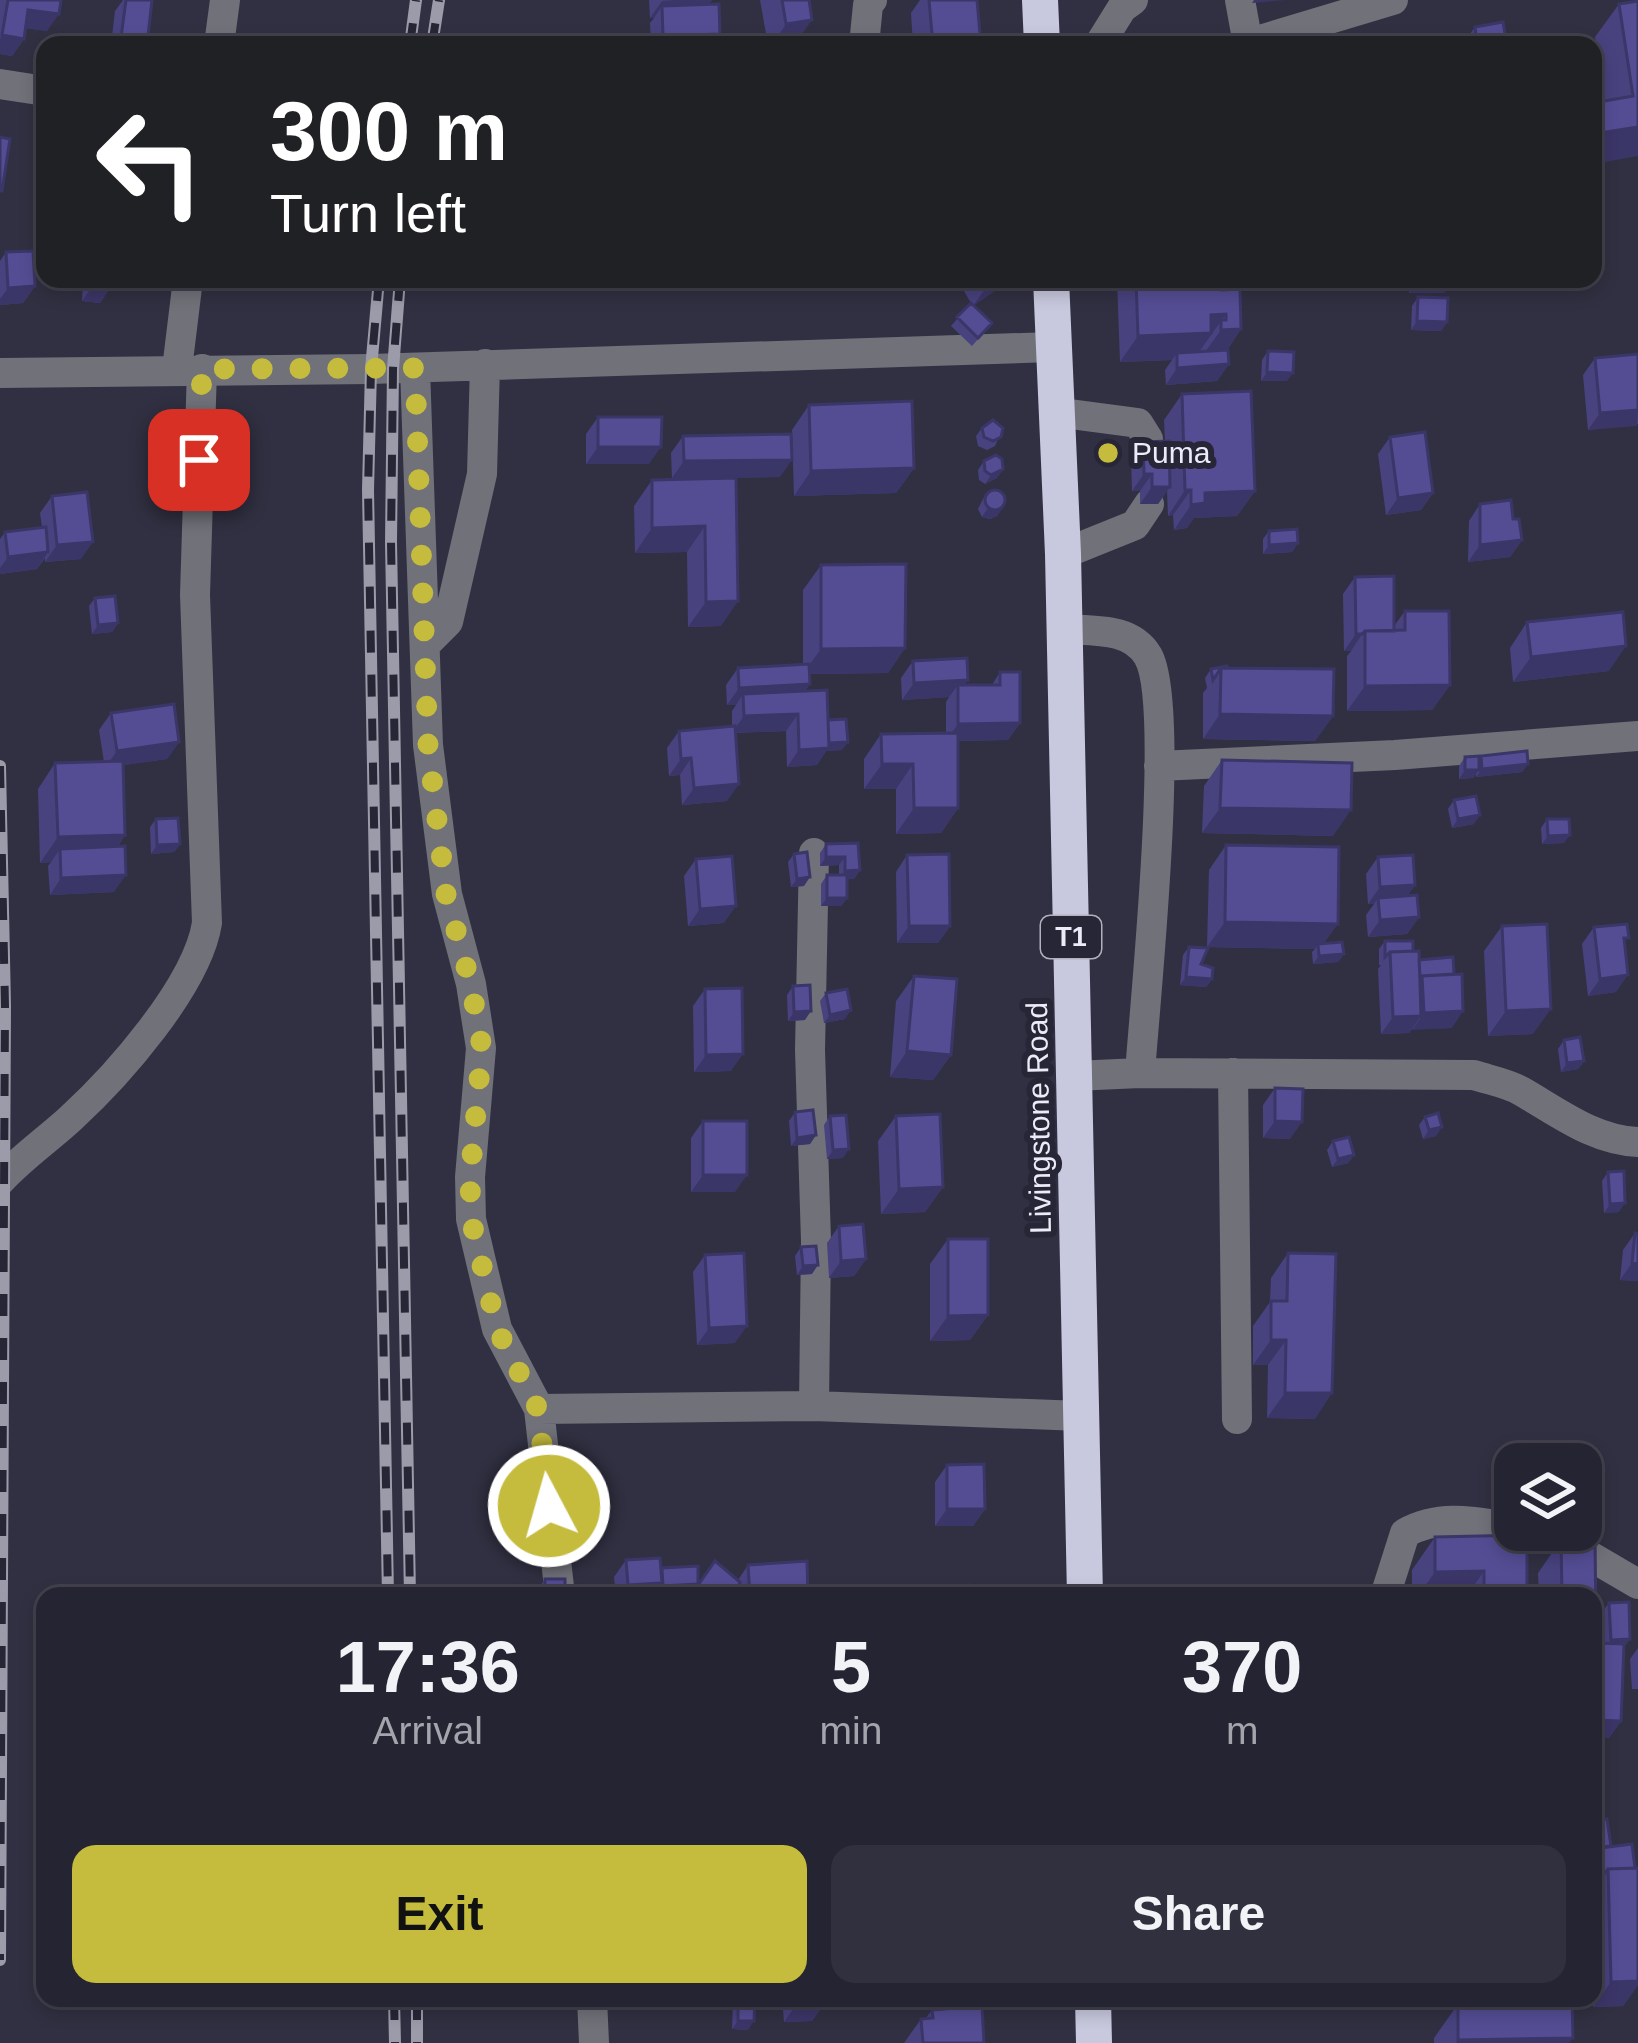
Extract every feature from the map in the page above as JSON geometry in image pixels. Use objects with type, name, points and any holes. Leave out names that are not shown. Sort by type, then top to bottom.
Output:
[{"type":"highway","points":[[1040,0],[1042,36]]},
{"type":"highway","name":"Livingstone Road","points":[[1051,288],[1064,554],[1085,1587]]},
{"type":"highway","points":[[1093,2007],[1094,2043]]},
{"type":"street","points":[[220,36],[225,0]]},
{"type":"street","points":[[865,36],[872,0]]},
{"type":"street","points":[[1105,36],[1133,0]]},
{"type":"street","points":[[1240,0],[1244,36]]},
{"type":"street","points":[[1272,36],[1393,0]]},
{"type":"street","points":[[0,84],[36,90]]},
{"type":"street","points":[[0,1181],[75,1114],[132,1049],[177,996],[203,947],[207,923],[188,288]]},
{"type":"street","points":[[0,373],[415,368],[1052,347]]},
{"type":"street","points":[[426,644],[448,622],[482,474],[485,364]]},
{"type":"street","points":[[415,368],[428,745],[446,894],[471,985],[482,1048],[470,1177],[471,1219],[497,1329],[538,1409],[559,1587]]},
{"type":"street","points":[[1055,412],[1138,423],[1148,439],[1148,459]]},
{"type":"street","points":[[1064,554],[1135,525],[1149,504]]},
{"type":"street","points":[[1064,629],[1119,632],[1148,655],[1157,694],[1159,766],[1141,1073]]},
{"type":"street","points":[[1159,766],[1395,755],[1638,736]]},
{"type":"street","points":[[814,853],[810,1050],[816,1241],[814,1406]]},
{"type":"street","points":[[1233,1073],[1237,1419]]},
{"type":"street","points":[[1074,1076],[1474,1075],[1518,1089],[1578,1125],[1623,1142],[1638,1142]]},
{"type":"street","points":[[538,1409],[814,1406],[1081,1417]]},
{"type":"street","points":[[1388,1587],[1405,1533],[1448,1519],[1494,1525]]},
{"type":"street","points":[[1582,1551],[1638,1584]]},
{"type":"street","points":[[592,2007],[594,2043]]},
{"type":"building","points":[[8,0],[61,0],[59,14],[28,10],[24,39],[2,35]]},
{"type":"building","points":[[126,0],[152,0],[148,36],[121,36]]},
{"type":"building","points":[[782,0],[809,0],[812,20],[786,24]]},
{"type":"building","points":[[929,0],[977,0],[980,36],[932,36]]},
{"type":"building","points":[[1638,1],[1638,127],[1602,133],[1602,101],[1633,96],[1619,4]]},
{"type":"building","points":[[719,4],[720,34],[663,36],[662,6]]},
{"type":"building","points":[[1503,22],[1505,36],[1476,36],[1475,27]]},
{"type":"building","points":[[0,137],[10,139],[2,191],[0,191]]},
{"type":"building","points":[[33,251],[35,286],[8,288],[6,252]]},
{"type":"building","points":[[1136,288],[1240,289],[1241,329],[1221,330],[1226,314],[1211,315],[1211,333],[1138,336]]},
{"type":"building","points":[[1418,297],[1448,298],[1447,322],[1417,321]]},
{"type":"building","points":[[971,303],[992,323],[978,338],[957,317]]},
{"type":"building","points":[[1228,350],[1229,364],[1177,368],[1177,353]]},
{"type":"building","points":[[1268,351],[1294,352],[1293,373],[1267,372]]},
{"type":"building","points":[[1638,354],[1638,410],[1600,413],[1595,358]]},
{"type":"building","points":[[1251,391],[1255,491],[1205,493],[1205,503],[1191,505],[1191,490],[1185,490],[1182,394]]},
{"type":"building","points":[[912,401],[914,468],[811,471],[809,405]]},
{"type":"building","points":[[598,417],[662,417],[661,447],[598,447]]},
{"type":"building","points":[[993,420],[1003,428],[1001,437],[993,441],[984,437],[982,428]]},
{"type":"building","points":[[1425,432],[1433,493],[1398,498],[1390,437]]},
{"type":"building","points":[[791,434],[792,460],[684,461],[683,436]]},
{"type":"building","points":[[1169,441],[1170,487],[1152,487],[1152,474],[1144,474],[1143,442]]},
{"type":"building","points":[[996,455],[1003,469],[991,475],[984,461]]},
{"type":"building","points":[[736,478],[738,601],[706,602],[705,526],[652,528],[652,480]]},
{"type":"building","points":[[995,490],[1005,500],[995,510],[985,500]]},
{"type":"building","points":[[87,492],[93,542],[57,545],[52,496]]},
{"type":"building","points":[[1511,500],[1522,540],[1480,545],[1480,504]]},
{"type":"building","points":[[46,527],[48,552],[8,557],[5,532]]},
{"type":"building","points":[[1297,529],[1298,543],[1269,545],[1269,531]]},
{"type":"building","points":[[906,564],[905,648],[821,649],[821,565]]},
{"type":"building","points":[[1394,576],[1394,631],[1356,634],[1355,577]]},
{"type":"building","points":[[115,596],[118,623],[98,625],[95,598]]},
{"type":"building","points":[[1405,611],[1449,611],[1450,685],[1365,686],[1365,631],[1405,630]]},
{"type":"building","points":[[1623,612],[1626,646],[1531,657],[1527,622]]},
{"type":"building","points":[[967,658],[968,680],[914,683],[913,661]]},
{"type":"building","points":[[809,664],[810,684],[739,688],[738,668]]},
{"type":"building","points":[[1221,668],[1334,669],[1333,716],[1220,714]]},
{"type":"building","points":[[1000,672],[1020,672],[1020,723],[958,724],[958,685],[1000,685]]},
{"type":"building","points":[[827,690],[829,748],[799,750],[798,714],[744,716],[743,694]]},
{"type":"building","points":[[174,704],[179,742],[117,751],[111,713]]},
{"type":"building","points":[[846,719],[848,742],[829,743],[828,720]]},
{"type":"building","points":[[735,726],[739,784],[694,788],[691,758],[681,759],[679,731]]},
{"type":"building","points":[[958,733],[958,808],[914,808],[913,764],[882,764],[881,734]]},
{"type":"building","points":[[1527,751],[1528,764],[1482,769],[1481,756]]},
{"type":"building","points":[[1479,756],[1479,770],[1465,770],[1465,757]]},
{"type":"building","points":[[1222,760],[1352,763],[1351,810],[1220,808]]},
{"type":"building","points":[[123,761],[125,835],[58,837],[55,763]]},
{"type":"building","points":[[1476,796],[1480,815],[1458,819],[1454,800]]},
{"type":"building","points":[[178,818],[180,844],[157,845],[156,819]]},
{"type":"building","points":[[1547,819],[1569,819],[1570,835],[1548,836]]},
{"type":"building","points":[[858,843],[860,870],[845,871],[845,857],[826,857],[826,844]]},
{"type":"building","points":[[1226,845],[1339,847],[1338,924],[1225,922]]},
{"type":"building","points":[[125,846],[126,875],[61,878],[60,849]]},
{"type":"building","points":[[807,852],[810,877],[797,879],[794,854]]},
{"type":"building","points":[[949,854],[950,926],[909,926],[907,855]]},
{"type":"building","points":[[1413,855],[1415,885],[1380,887],[1378,857]]},
{"type":"building","points":[[732,856],[736,906],[700,909],[696,859]]},
{"type":"building","points":[[827,875],[847,875],[847,898],[827,898]]},
{"type":"building","points":[[1417,895],[1419,917],[1380,920],[1378,898]]},
{"type":"building","points":[[1547,924],[1551,1009],[1506,1011],[1502,926]]},
{"type":"building","points":[[1627,924],[1628,975],[1600,979],[1594,927]]},
{"type":"building","points":[[1385,941],[1413,941],[1413,951],[1390,952],[1385,957]]},
{"type":"building","points":[[1342,942],[1344,954],[1319,956],[1318,944]]},
{"type":"building","points":[[1189,947],[1208,948],[1201,964],[1213,968],[1212,979],[1186,977]]},
{"type":"building","points":[[1419,951],[1421,1016],[1393,1017],[1390,952]]},
{"type":"building","points":[[1453,957],[1454,974],[1420,976],[1419,960]]},
{"type":"building","points":[[1462,974],[1463,1011],[1424,1013],[1422,976]]},
{"type":"building","points":[[914,976],[957,979],[951,1055],[907,1051]]},
{"type":"building","points":[[810,985],[811,1011],[794,1012],[793,986]]},
{"type":"building","points":[[742,988],[743,1054],[706,1055],[705,989]]},
{"type":"building","points":[[847,989],[851,1010],[830,1015],[826,993]]},
{"type":"building","points":[[1580,1037],[1584,1061],[1567,1063],[1564,1040]]},
{"type":"building","points":[[1275,1088],[1303,1089],[1302,1122],[1275,1121]]},
{"type":"building","points":[[813,1110],[816,1135],[797,1138],[795,1112]]},
{"type":"building","points":[[1438,1113],[1442,1127],[1429,1130],[1425,1117]]},
{"type":"building","points":[[940,1114],[943,1187],[899,1189],[896,1116]]},
{"type":"building","points":[[846,1115],[849,1149],[833,1150],[830,1116]]},
{"type":"building","points":[[703,1121],[747,1121],[747,1175],[703,1175]]},
{"type":"building","points":[[1349,1137],[1354,1155],[1338,1159],[1333,1141]]},
{"type":"building","points":[[1624,1171],[1625,1203],[1610,1204],[1608,1172]]},
{"type":"building","points":[[863,1224],[866,1259],[841,1261],[839,1226]]},
{"type":"building","points":[[1638,1234],[1638,1264],[1632,1263]]},
{"type":"building","points":[[948,1239],[988,1239],[988,1315],[948,1316]]},
{"type":"building","points":[[816,1246],[818,1265],[803,1266],[801,1247]]},
{"type":"building","points":[[744,1253],[747,1326],[709,1328],[705,1255]]},
{"type":"building","points":[[1288,1253],[1336,1254],[1332,1393],[1285,1393],[1286,1340],[1271,1340],[1271,1301],[1287,1301]]},
{"type":"building","points":[[984,1464],[985,1509],[947,1509],[947,1465]]},
{"type":"building","points":[[1494,1536],[1494,1551],[1527,1551],[1527,1587],[1484,1587],[1484,1571],[1435,1572],[1435,1537]]},
{"type":"building","points":[[1561,1551],[1595,1551],[1596,1587],[1562,1587]]},
{"type":"building","points":[[660,1558],[662,1583],[628,1585],[626,1560]]},
{"type":"building","points":[[715,1561],[740,1582],[738,1587],[697,1587]]},
{"type":"building","points":[[807,1561],[808,1587],[749,1587],[748,1565]]},
{"type":"building","points":[[698,1566],[698,1584],[663,1586],[662,1568]]},
{"type":"building","points":[[545,1579],[565,1579],[565,1587],[545,1587]]},
{"type":"building","points":[[1629,1602],[1630,1639],[1611,1640],[1609,1603]]},
{"type":"building","points":[[1602,1643],[1624,1644],[1621,1721],[1602,1720]]},
{"type":"building","points":[[1607,1819],[1611,1846],[1602,1847],[1602,1820]]},
{"type":"building","points":[[1632,1844],[1635,1868],[1608,1869],[1602,1874],[1602,1848]]},
{"type":"building","points":[[1638,1868],[1638,1981],[1611,1982],[1608,1869]]},
{"type":"building","points":[[738,2007],[755,2007],[754,2021],[738,2021]]},
{"type":"building","points":[[982,2007],[984,2043],[923,2043],[921,2019],[933,2018],[932,2010]]},
{"type":"building","points":[[1458,2007],[1572,2007],[1573,2038],[1458,2040]]},
{"type":"railway","points":[[411,36],[416,0]]},
{"type":"railway","points":[[433,36],[439,0]]},
{"type":"railway","points":[[378,288],[368,490],[388,1587]]},
{"type":"railway","points":[[399,288],[393,369],[391,542],[410,1587]]},
{"type":"railway","points":[[0,766],[5,1006],[0,1960]]},
{"type":"railway","points":[[394,2007],[395,2043]]},
{"type":"railway","points":[[417,2007],[417,2043]]},
{"type":"place","name":"Puma","points":[[1108,453]]},
{"type":"route","points":[[199,460],[202,369],[415,368],[428,745],[446,894],[471,985],[482,1048],[470,1177],[471,1219],[497,1329],[538,1409],[549,1506]]}]
